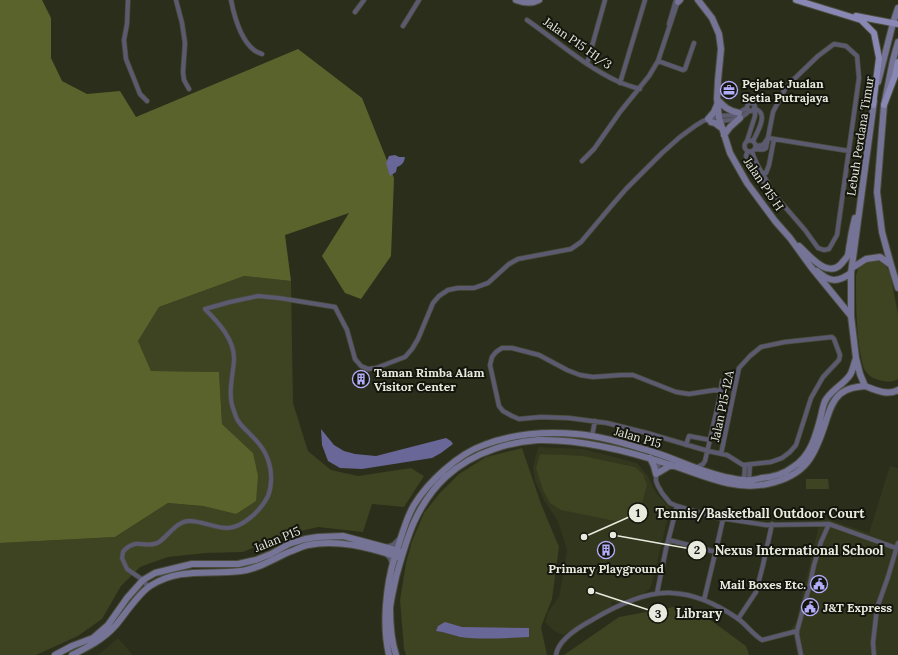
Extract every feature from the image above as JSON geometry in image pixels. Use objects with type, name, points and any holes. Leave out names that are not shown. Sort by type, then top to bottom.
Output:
[{"type":"main road","points":[[796,0],[861,20],[874,33],[879,58],[873,105]]},
{"type":"main road","points":[[832,11],[895,21]]},
{"type":"main road","points":[[884,105],[895,76],[898,62]]},
{"type":"street","points":[[128,0],[127,24],[124,40],[126,59],[140,94],[147,101]]},
{"type":"street","points":[[176,0],[185,43],[183,72],[184,80],[189,89]]},
{"type":"street","points":[[231,0],[238,26],[246,41],[253,49],[262,54]]},
{"type":"street","points":[[355,12],[364,0]]},
{"type":"street","points":[[403,26],[419,0]]},
{"type":"street","points":[[516,0],[534,3],[539,0]]},
{"type":"street","points":[[587,64],[605,0]]},
{"type":"street","points":[[620,82],[645,0]]},
{"type":"street","name":"Jalan P15 H","points":[[694,0],[712,18]]},
{"type":"street","name":"Jalan P15 H","points":[[698,0],[712,18],[719,34],[721,49],[717,101],[719,118],[730,153],[747,183],[775,221],[851,316]]},
{"type":"street","points":[[582,161],[594,149],[620,112],[640,89],[658,61],[677,1]]},
{"type":"street","name":"Lebuh Perdana Timur","points":[[865,386],[856,358],[851,316],[852,271],[873,105],[898,8]]},
{"type":"street","name":"Jalan P15 H1/3","points":[[528,20],[587,64],[620,82],[640,89]]},
{"type":"street","name":"Lebuh Perdana Timur","points":[[898,42],[884,105],[877,192],[882,232],[898,288]]},
{"type":"street","points":[[658,61],[683,70],[685,69],[694,43]]},
{"type":"street","points":[[751,109],[755,112],[755,116],[745,147],[764,150],[766,148],[773,112],[790,82],[818,56],[834,44],[846,46],[857,56],[859,78],[838,235],[829,249],[824,250],[818,248],[806,230],[756,173],[746,156],[753,149]]},
{"type":"street","points":[[709,120],[714,112],[717,101],[731,112],[740,115]]},
{"type":"street","points":[[72,655],[105,637],[116,626],[148,586],[143,580],[127,569],[122,558],[123,552],[129,546],[136,544],[149,545],[158,543],[176,526],[187,521],[227,528],[236,526],[248,520],[262,505],[268,495],[271,477],[270,464],[265,451],[237,420],[232,406],[230,392],[234,359],[233,349],[218,321],[205,309],[258,296],[335,307],[347,330],[355,359],[361,366],[368,369],[376,368],[405,357],[412,349],[418,340],[433,304],[439,296],[448,290],[458,288],[474,288],[488,283],[509,264],[518,259],[571,249],[581,242],[613,204],[643,172],[680,137],[697,124],[719,118],[731,120],[740,115],[747,114],[751,109]]},
{"type":"street","points":[[751,109],[760,111],[762,116],[761,124],[753,141],[753,149],[755,159],[772,192]]},
{"type":"street","points":[[709,120],[715,123],[724,132],[740,115]]},
{"type":"street","points":[[768,138],[849,151]]},
{"type":"street","points":[[766,179],[774,139]]},
{"type":"street","points":[[746,142],[750,140],[753,141]]},
{"type":"street","points":[[763,173],[766,173],[769,165]]},
{"type":"street","points":[[790,238],[822,266],[832,269],[840,266],[848,255],[854,221],[860,205]]},
{"type":"street","name":"Jalan P15 H","points":[[806,260],[822,275],[835,280],[852,271],[866,259],[880,257],[891,265]]},
{"type":"street","name":"Jalan P15-12A","points":[[721,454],[739,368],[750,356],[761,347],[785,342],[834,339],[840,358],[824,377],[811,398],[796,445],[782,458],[771,462],[748,464]]},
{"type":"street","points":[[721,391],[715,390],[689,394],[676,392],[633,375],[593,377],[580,375],[567,370],[539,355],[512,348],[502,348],[496,352],[492,357],[490,365],[499,406],[503,411],[512,416],[519,418],[569,418],[595,421],[647,433],[686,445],[727,455],[743,465],[748,464],[746,480]]},
{"type":"street","name":"Jalan P15","points":[[399,554],[419,510],[431,492],[442,480],[468,460],[518,439],[576,442],[650,458],[661,458],[711,474],[746,480],[779,475],[793,468],[800,462],[811,447],[825,402],[832,391],[850,374],[856,358]]},
{"type":"street","points":[[696,468],[703,464],[708,451],[722,381]]},
{"type":"street","points":[[865,386],[878,392],[897,392]]},
{"type":"street","name":"Jalan P15","points":[[399,554],[401,538],[414,506],[425,489],[443,470],[464,455],[482,445],[550,433],[592,436],[650,451],[671,465],[727,484],[756,486],[774,482],[795,474],[809,462],[821,438],[834,400],[848,389],[865,386]]},
{"type":"street","points":[[592,436],[595,421]]},
{"type":"street","points":[[686,445],[689,436],[710,440]]},
{"type":"street","points":[[650,458],[654,466],[656,481],[662,493],[670,502],[677,506],[723,519],[766,525],[829,524],[897,546],[877,608],[873,643],[874,655]]},
{"type":"street","points":[[656,474],[661,458]]},
{"type":"street","points":[[656,474],[671,465]]},
{"type":"street","points":[[657,593],[677,506]]},
{"type":"street","points":[[704,600],[723,519]]},
{"type":"street","points":[[738,619],[756,592],[764,565],[772,524]]},
{"type":"street","points":[[801,655],[797,631],[814,565],[821,542],[829,524]]},
{"type":"street","name":"Jalan P15","points":[[143,580],[155,573],[192,564],[238,564],[256,560],[271,554],[288,544],[305,538],[343,536],[399,554]]},
{"type":"street","points":[[392,564],[385,550],[401,538]]},
{"type":"street","points":[[668,540],[716,552]]},
{"type":"street","name":"Jalan P15","points":[[148,586],[171,576],[188,573],[243,571],[261,566],[307,545],[325,542],[385,550]]},
{"type":"street","points":[[396,655],[385,629],[386,603],[392,564],[399,554]]},
{"type":"street","points":[[389,655],[390,607],[399,554]]},
{"type":"street","points":[[55,655],[72,646],[93,638],[108,624],[127,598],[143,580]]},
{"type":"street","points":[[556,655],[560,644],[586,623],[608,610],[633,600],[657,593],[671,592],[704,600],[738,619],[762,640],[797,631]]},
{"type":"shaded area","points":[[395,155],[405,157],[405,159],[402,164],[397,167],[396,172],[390,176],[386,163],[389,156]]},
{"type":"shaded area","points":[[865,261],[879,261],[886,266],[890,273],[898,314],[898,379],[889,382],[876,379],[869,375],[865,371],[862,363],[857,324],[856,275],[859,267]]},
{"type":"shaded area","points":[[244,276],[291,281],[293,403],[308,451],[331,470],[358,476],[411,468],[424,476],[404,507],[372,504],[363,532],[318,527],[280,536],[243,552],[206,553],[168,557],[140,567],[121,586],[102,619],[78,636],[36,655],[0,655],[0,543],[115,537],[168,503],[203,506],[236,514],[253,453],[222,424],[219,372],[151,371],[138,341],[159,307]]},
{"type":"shaded area","points":[[321,429],[334,445],[344,451],[355,454],[376,456],[446,438],[453,444],[432,458],[362,469],[340,468],[328,461],[322,445]]},
{"type":"shaded area","points":[[538,447],[583,449],[637,463],[648,476],[656,493],[670,508],[650,588],[646,592],[618,603],[611,601],[612,606],[563,635],[553,630],[545,622],[548,612],[559,597],[567,550],[558,521],[545,502],[535,481],[533,468]]},
{"type":"shaded area","points":[[522,448],[541,504],[559,547],[552,599],[541,627],[547,655],[406,655],[404,649],[400,600],[406,563],[412,541],[424,513],[439,494],[459,474],[486,457]]},
{"type":"shaded area","points":[[540,454],[583,456],[635,467],[643,474],[647,485],[639,514],[615,521],[561,510],[550,503],[543,490],[536,468]]},
{"type":"shaded area","points":[[890,466],[898,468],[898,655],[797,655],[792,628],[796,622],[821,517],[869,533]]},
{"type":"shaded area","points":[[806,479],[828,479],[829,489],[806,489]]},
{"type":"shaded area","points":[[673,607],[705,616],[746,646],[749,655],[564,655],[619,617]]},
{"type":"shaded area","points":[[445,622],[462,627],[529,628],[529,637],[468,638],[436,631],[438,626]]},
{"type":"shaded area","points":[[118,638],[133,655],[98,655]]},
{"type":"green space","points":[[0,0],[42,0],[51,18],[51,58],[62,81],[87,94],[120,91],[136,117],[298,49],[362,98],[394,178],[391,256],[361,299],[345,293],[322,256],[349,213],[285,235],[291,281],[244,276],[159,307],[138,341],[151,371],[219,372],[222,424],[253,453],[258,476],[256,501],[236,514],[203,506],[168,503],[115,537],[0,543]]},
{"type":"place","name":"Pejabat Jualan Setia Putrajaya","points":[[729,90]]},
{"type":"place","name":"Taman Rimba Alam Visitor Center","points":[[361,379]]},
{"type":"place","name":"Nexus International School","points":[[613,535]]},
{"type":"place","name":"Tennis/Basketball Outdoor Court","points":[[584,537]]},
{"type":"place","name":"Primary Playground","points":[[606,550]]},
{"type":"place","name":"Mail Boxes Etc.","points":[[819,584]]},
{"type":"place","name":"Library","points":[[591,591]]},
{"type":"place","name":"J&T Express","points":[[810,607]]}]
